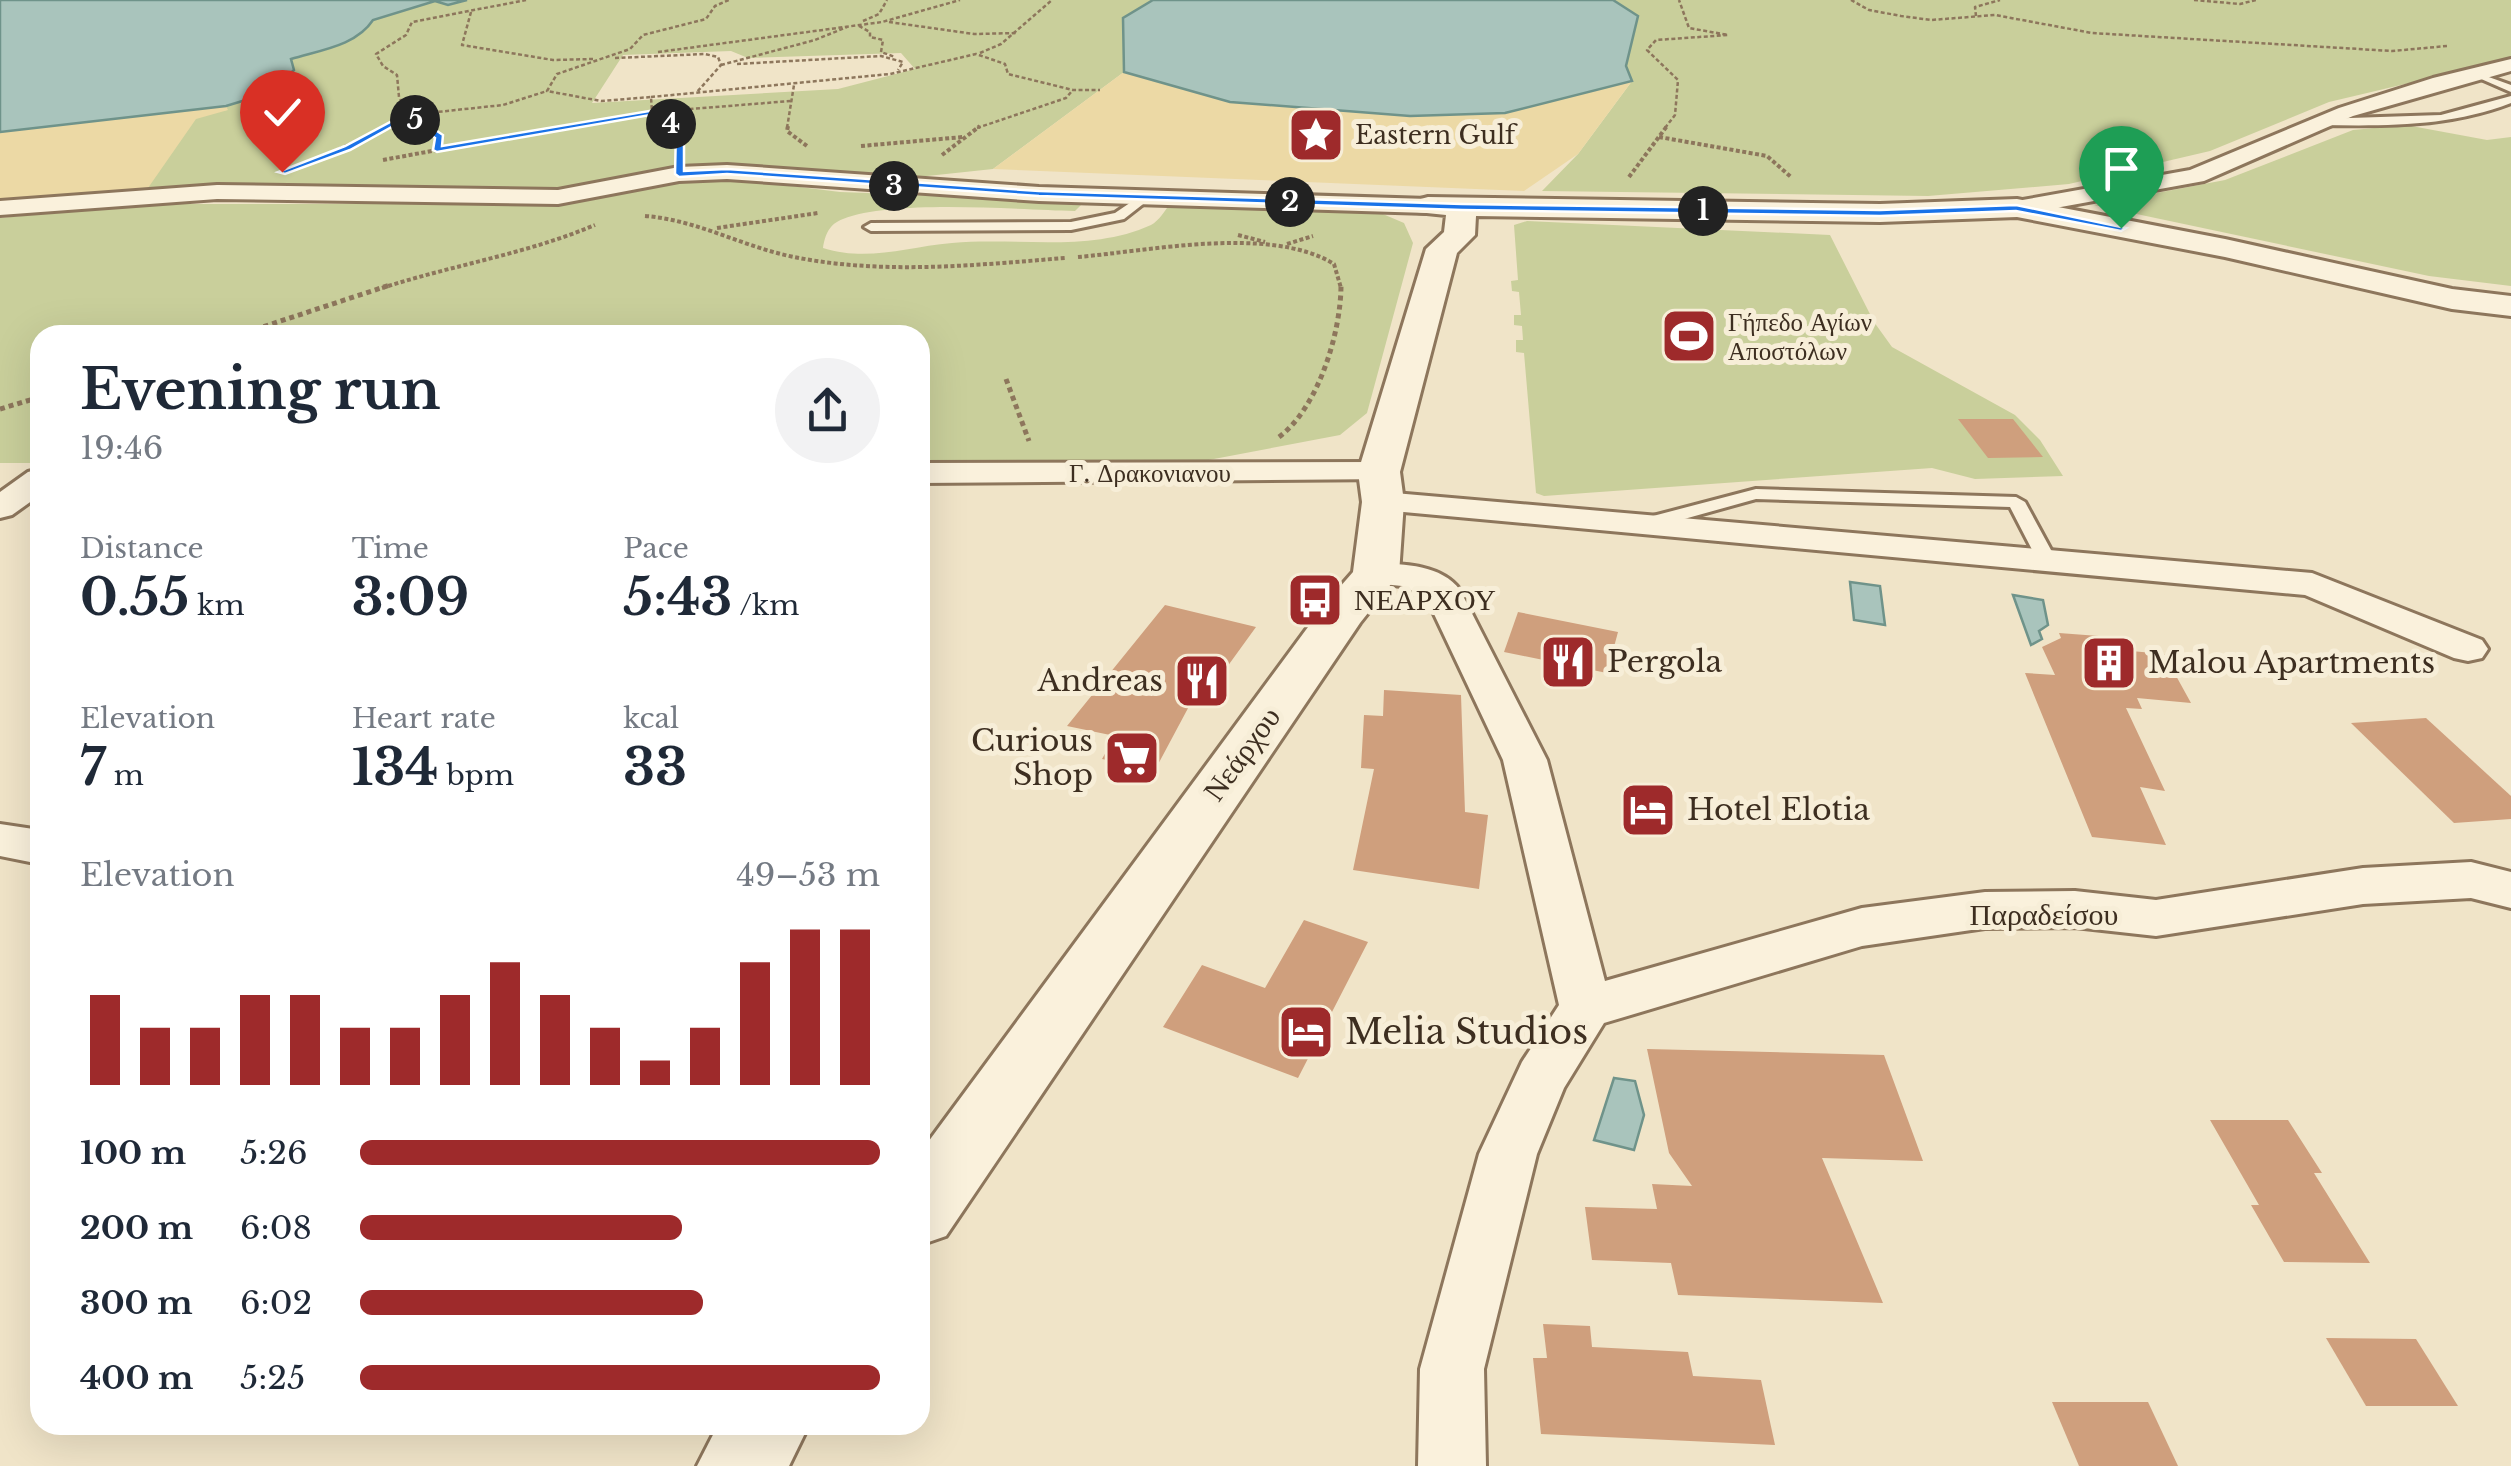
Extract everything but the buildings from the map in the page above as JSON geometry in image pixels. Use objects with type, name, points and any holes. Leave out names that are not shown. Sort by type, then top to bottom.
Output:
[{"type":"street","points":[[0,208],[217,192],[558,197],[679,174],[727,172],[894,186],[1389,204],[1444,220],[1505,208],[1880,213],[2016,208],[2196,176],[2320,122],[2476,72],[2511,65]]},
{"type":"street","points":[[2016,208],[2226,248],[2452,299],[2511,306]]},
{"type":"street","points":[[1444,220],[1381,487],[1376,574],[1409,576],[1440,590],[1525,760],[1586,1007],[1541,1078],[1508,1154],[1452,1369],[1452,1466]]},
{"type":"street","name":"Γ. Δρακονιανου","points":[[930,472],[1381,487],[1641,524],[2312,584],[2468,649]]},
{"type":"street","points":[[0,473],[30,475]]},
{"type":"street","points":[[0,508],[30,484]]},
{"type":"street","points":[[0,518],[30,518]]},
{"type":"street","name":"Νεάρχου","points":[[930,1198],[1342,614],[1376,574]]},
{"type":"street","points":[[0,840],[30,846]]},
{"type":"street","name":"Παραδείσου","points":[[1586,1007],[1862,928],[1985,910],[2075,909],[2156,918],[2363,886],[2471,880],[2511,890]]},
{"type":"street","points":[[739,1466],[761,1435]]},
{"type":"lane","points":[[2476,72],[2511,88]]},
{"type":"lane","points":[[2320,122],[2413,122],[2458,115],[2511,99]]},
{"type":"lane","points":[[871,227],[1071,226],[1119,216],[1143,198]]},
{"type":"lane","points":[[1641,524],[1756,494],[2016,502],[2047,560]]},
{"type":"path","points":[[526,0],[412,22],[406,35],[376,54],[382,66],[397,75],[399,98],[409,115],[440,137],[437,150],[652,112],[791,101]]},
{"type":"path","points":[[547,90],[557,74],[630,50],[644,35],[706,19],[714,6],[729,0]]},
{"type":"path","points":[[696,93],[721,65],[815,40],[879,14],[887,0]]},
{"type":"path","points":[[642,56],[690,46],[882,22],[960,0]]},
{"type":"path","points":[[1034,0],[1040,7]]},
{"type":"path","points":[[315,160],[380,134],[409,115],[504,105],[547,90],[601,101],[890,74],[1000,49],[1018,33],[1025,20],[1052,0]]},
{"type":"path","points":[[1605,209],[1675,115],[1678,80],[1647,50],[1656,40],[1728,36],[1689,28],[1679,0]]},
{"type":"path","points":[[1852,0],[1869,10],[1931,20],[1996,15],[2092,34],[2392,51],[2452,45]]},
{"type":"path","points":[[1976,16],[1975,7],[2000,0]]},
{"type":"path","points":[[2194,0],[2240,4],[2256,0]]},
{"type":"path","points":[[471,12],[462,45],[471,48],[554,60],[706,54],[718,57],[721,65]]},
{"type":"path","points":[[882,22],[974,34],[1018,33]]},
{"type":"path","points":[[855,24],[883,40],[881,52],[903,62],[901,68],[890,74]]},
{"type":"path","points":[[976,54],[997,58],[1005,64],[1008,74],[1073,90],[1100,90]]},
{"type":"path","points":[[721,65],[896,57]]},
{"type":"path","points":[[894,186],[982,124],[1066,98],[1073,90]]},
{"type":"path","points":[[651,97],[652,112]]},
{"type":"path","points":[[652,112],[680,130],[679,174]]},
{"type":"path","points":[[1659,137],[1767,156],[1793,178]]},
{"type":"path","points":[[713,229],[827,212],[845,214],[871,227]]},
{"type":"path","points":[[629,216],[684,218],[792,256],[904,265],[986,264],[1224,245],[1282,246],[1315,253],[1333,263],[1339,276],[1334,330],[1302,420],[1269,442]]},
{"type":"path","points":[[269,325],[452,265],[546,246],[597,224]]},
{"type":"path","points":[[1006,380],[1033,452]]},
{"type":"path","points":[[0,409],[30,399]]},
{"type":"green space","points":[[467,0],[1153,0],[1123,18],[1124,72],[993,169],[899,179],[704,164],[560,190],[203,186],[0,202],[0,150],[227,110],[226,106],[269,93],[290,59],[339,45],[372,20],[435,1],[448,5]],"holes":[[[731,51],[748,58],[901,53],[915,69],[838,89],[592,103],[623,55]]]},
{"type":"green space","points":[[1613,0],[2511,0],[2511,59],[2329,102],[2210,151],[2069,184],[1928,196],[1542,191],[1578,154],[1632,81],[1626,66],[1638,16]]},
{"type":"green space","points":[[2406,125],[2487,140],[2511,137],[2511,286],[2429,276],[2094,205],[2225,180],[2353,130]]},
{"type":"green space","points":[[727,178],[840,192],[1085,201],[1075,211],[924,207],[866,213],[834,224],[824,243],[823,248],[856,254],[952,243],[1103,239],[1151,225],[1171,203],[1371,209],[1404,223],[1413,243],[1367,413],[1340,435],[1198,462],[930,462],[930,325],[30,325],[30,463],[0,463],[0,218],[148,204],[555,204],[685,179]]},
{"type":"green space","points":[[1527,221],[1830,235],[1874,322],[1892,347],[2015,415],[2040,440],[2063,476],[1975,479],[1932,468],[1544,496],[1536,493],[1524,353],[1516,352],[1516,340],[1523,340],[1522,326],[1514,325],[1514,315],[1521,315],[1519,292],[1512,291],[1511,281],[1518,280],[1514,225]]},
{"type":"sand","name":"Eastern Gulf","points":[[1124,72],[1230,102],[1410,116],[1505,113],[1632,81],[1578,154],[1524,191],[993,169]]},
{"type":"sand","points":[[226,106],[228,110],[196,119],[148,188],[0,202],[0,132]]},
{"type":"water","points":[[0,0],[467,0],[448,5],[435,1],[373,20],[347,41],[291,59],[294,70],[269,93],[226,106],[0,132]]},
{"type":"water","points":[[1153,0],[1613,0],[1638,16],[1626,66],[1632,81],[1505,113],[1410,116],[1230,102],[1124,72],[1123,18]]},
{"type":"water","points":[[1850,582],[1880,586],[1885,625],[1854,620]]},
{"type":"water","points":[[2013,595],[2043,600],[2048,625],[2039,631],[2042,639],[2031,645]]},
{"type":"water","points":[[1614,1078],[1635,1081],[1644,1115],[1634,1150],[1594,1140]]},
{"type":"place","name":"Eastern Gulf","points":[[1316,135]]},
{"type":"place","name":"Γήπεδο Αγίων Αποστόλων","points":[[1689,336]]},
{"type":"place","name":"ΝΕΑΡΧΟΥ","points":[[1315,600]]},
{"type":"place","name":"Pergola","points":[[1568,662]]},
{"type":"place","name":"Malou Apartments","points":[[2109,663]]},
{"type":"place","name":"Andreas","points":[[1202,681]]},
{"type":"place","name":"Curious Shop","points":[[1132,758]]},
{"type":"place","name":"Hotel Elotia","points":[[1648,810]]},
{"type":"place","name":"Melia Studios","points":[[1306,1032]]},
{"type":"route","points":[[282,172],[380,134],[409,115],[440,137],[437,150],[652,112],[680,130],[679,174],[727,172],[1039,194],[1462,207],[1880,213],[2016,208],[2121,228]]}]
